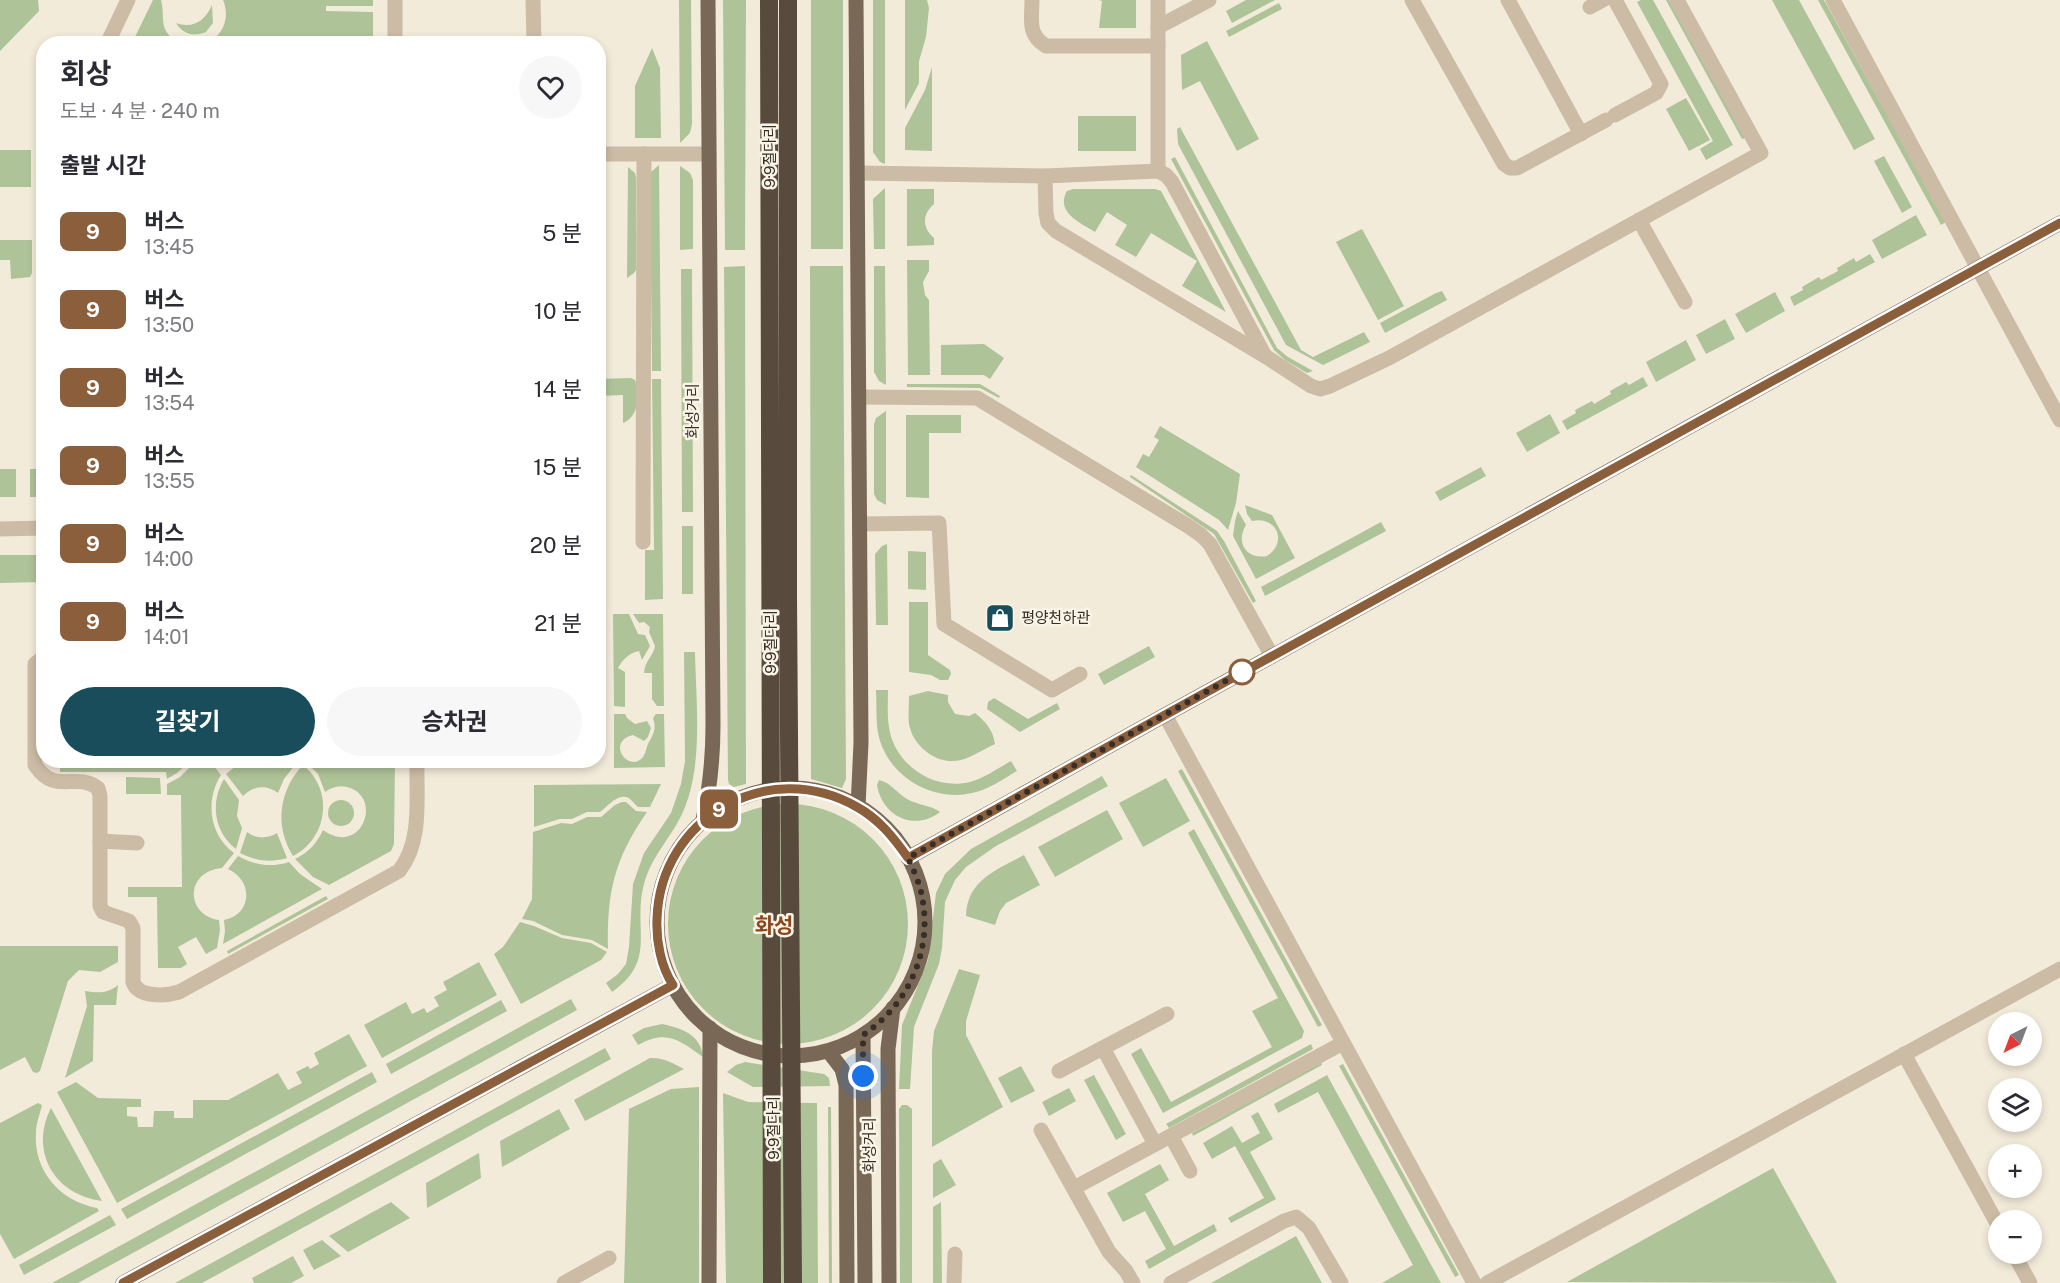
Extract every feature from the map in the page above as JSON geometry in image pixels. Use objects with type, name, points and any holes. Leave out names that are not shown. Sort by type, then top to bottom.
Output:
[{"type":"highway","name":"9·9절다리","points":[[769,0],[772,1283]]},
{"type":"highway","name":"9·9절다리","points":[[788,0],[788,597],[793,1283]]},
{"type":"main road","name":"화성거리","points":[[703,820],[713,765],[708,0]]},
{"type":"main road","points":[[856,0],[861,743],[858,807]]},
{"type":"main road","points":[[908,858],[2060,223]]},
{"type":"main road","points":[[771,790],[816,791],[837,797],[858,807],[893,836],[908,858],[916,876],[922,898],[924,943],[910,982],[880,1023],[849,1043],[829,1052],[789,1056],[768,1054],[726,1040],[693,1013],[673,985],[656,936],[660,890],[678,849],[703,820],[728,804],[748,795],[771,790]]},
{"type":"main road","points":[[123,1283],[673,985]]},
{"type":"main road","name":"화성거리","points":[[889,1283],[888,1048],[893,1008]]},
{"type":"main road","points":[[709,1283],[710,1028]]},
{"type":"main road","points":[[863,1035],[865,1283]]},
{"type":"main road","name":"화성거리","points":[[829,1052],[842,1069],[846,1085],[847,1283]]},
{"type":"street","points":[[110,36],[128,0]]},
{"type":"street","points":[[394,0],[394,36]]},
{"type":"street","points":[[533,0],[534,36]]},
{"type":"street","points":[[1032,0],[1032,32],[1037,41],[1046,46],[1158,46]]},
{"type":"street","points":[[1158,0],[1158,171]]},
{"type":"street","points":[[1158,27],[1209,0]]},
{"type":"street","points":[[1412,0],[1503,164],[1510,168],[1517,168],[1656,93],[1661,84],[1615,0]]},
{"type":"street","points":[[1508,0],[1581,134]]},
{"type":"street","points":[[1045,176],[1048,224],[1056,231],[1311,386],[1320,389],[1389,358],[1761,153],[1677,0]]},
{"type":"street","points":[[1833,0],[2060,420]]},
{"type":"street","points":[[606,154],[709,154]]},
{"type":"street","points":[[643,542],[644,154]]},
{"type":"street","points":[[858,173],[1045,176],[1158,171],[1172,182],[1265,356]]},
{"type":"street","points":[[1638,220],[1685,302]]},
{"type":"street","points":[[859,397],[977,398],[1188,526],[1210,544],[1272,656]]},
{"type":"street","points":[[860,524],[939,523],[944,624],[1052,690],[1080,674]]},
{"type":"street","points":[[0,529],[36,528]]},
{"type":"street","points":[[36,663],[36,767]]},
{"type":"street","points":[[1165,715],[1474,1283]]},
{"type":"street","points":[[37,768],[42,776],[52,781],[90,782],[98,788],[100,796],[100,906],[103,912],[129,921],[132,928],[135,987],[140,991],[170,995],[399,871],[408,861],[414,842],[417,768]]},
{"type":"street","points":[[100,841],[137,843]]},
{"type":"street","points":[[1487,1283],[2060,969]]},
{"type":"street","points":[[1059,1071],[1167,1014]]},
{"type":"street","points":[[1074,1188],[1343,1043]]},
{"type":"street","points":[[1103,1048],[1155,1144]]},
{"type":"street","points":[[1904,1054],[1989,1210]]},
{"type":"street","points":[[1041,1130],[1109,1252],[1133,1283]]},
{"type":"street","points":[[1171,1136],[1190,1171]]},
{"type":"street","points":[[1171,1283],[1284,1221],[1296,1217],[1309,1228],[1341,1283]]},
{"type":"street","points":[[954,1283],[955,1254]]},
{"type":"street","points":[[564,1283],[609,1258]]},
{"type":"street","points":[[2020,1264],[2030,1283]]},
{"type":"green space","points":[[0,0],[38,0],[39,11],[0,51]]},
{"type":"green space","points":[[153,0],[161,0],[165,29],[170,36],[135,36]]},
{"type":"green space","points":[[223,0],[373,0],[373,6],[326,6],[326,11],[373,12],[373,36],[217,36],[226,19]]},
{"type":"green space","points":[[679,0],[691,0],[692,124],[690,133],[680,143]]},
{"type":"green space","points":[[723,0],[746,0],[745,250],[725,250]]},
{"type":"green space","points":[[811,0],[843,0],[843,249],[811,249]]},
{"type":"green space","points":[[873,0],[885,0],[885,164],[880,162],[873,152]]},
{"type":"green space","points":[[905,0],[927,0],[929,8],[926,37],[919,61],[919,83],[905,110]]},
{"type":"green space","points":[[1099,0],[1136,0],[1136,28],[1099,28],[1102,1]]},
{"type":"green space","points":[[1246,0],[1275,0],[1232,23],[1226,11]]},
{"type":"green space","points":[[1653,0],[1733,145],[1706,160],[1700,149],[1713,141],[1637,2]]},
{"type":"green space","points":[[1666,0],[1669,0],[1745,138],[1742,139]]},
{"type":"green space","points":[[1772,0],[1799,0],[1875,139],[1854,150]]},
{"type":"green space","points":[[1818,0],[1824,0],[1946,222],[1941,225]]},
{"type":"green space","points":[[1279,3],[1282,9],[1229,37],[1226,31]]},
{"type":"green space","points":[[212,5],[213,23],[206,32],[189,34],[176,23],[188,25],[198,22]]},
{"type":"green space","points":[[1207,41],[1259,139],[1237,151],[1200,81],[1182,90],[1181,55]]},
{"type":"green space","points":[[652,48],[660,68],[661,138],[635,138],[635,86]]},
{"type":"green space","points":[[932,67],[932,151],[905,150],[905,128],[925,90]]},
{"type":"green space","points":[[1686,98],[1710,140],[1689,151],[1666,109]]},
{"type":"green space","points":[[1078,116],[1136,116],[1136,151],[1078,151]]},
{"type":"green space","points":[[1180,127],[1301,350],[1313,357],[1364,332],[1370,342],[1323,365],[1286,345],[1178,144],[1177,129]]},
{"type":"green space","points":[[0,150],[31,150],[31,187],[0,187]]},
{"type":"green space","points":[[1884,156],[1912,207],[1902,213],[1874,161]]},
{"type":"green space","points":[[1175,157],[1277,348],[1313,371],[1307,373],[1285,360],[1274,350],[1171,159]]},
{"type":"green space","points":[[659,165],[661,371],[652,371],[650,177],[651,172]]},
{"type":"green space","points":[[680,166],[690,173],[693,180],[693,249],[680,250]]},
{"type":"green space","points":[[628,167],[635,173],[636,178],[636,270],[627,278]]},
{"type":"green space","points":[[885,188],[885,249],[874,249],[873,199]]},
{"type":"green space","points":[[907,189],[934,189],[934,204],[927,212],[925,221],[927,230],[934,238],[934,245],[907,246]]},
{"type":"green space","points":[[1073,189],[1155,189],[1161,191],[1226,312],[1182,286],[1197,261],[1151,233],[1136,257],[1115,245],[1127,225],[1107,212],[1095,232],[1076,221],[1064,205],[1067,191]]},
{"type":"green space","points":[[1916,215],[1927,235],[1882,259],[1872,240]]},
{"type":"green space","points":[[1362,229],[1404,306],[1378,320],[1336,242]]},
{"type":"green space","points":[[0,240],[32,240],[30,277],[11,279],[10,260],[0,260]]},
{"type":"green space","points":[[1870,254],[1875,262],[1794,306],[1790,297],[1803,290],[1802,287],[1819,277],[1821,280],[1838,271],[1837,268],[1854,258],[1856,262]]},
{"type":"green space","points":[[907,260],[929,260],[929,271],[923,282],[925,295],[929,300],[930,375],[908,375]]},
{"type":"green space","points":[[745,266],[746,784],[734,787],[729,784],[728,780],[724,267]]},
{"type":"green space","points":[[810,266],[843,266],[846,779],[842,788],[811,779]]},
{"type":"green space","points":[[874,266],[885,266],[886,385],[879,381],[874,372]]},
{"type":"green space","points":[[681,269],[692,269],[693,512],[682,512]]},
{"type":"green space","points":[[1442,291],[1447,300],[1385,333],[1380,323]]},
{"type":"green space","points":[[1775,292],[1785,311],[1746,333],[1735,314]]},
{"type":"green space","points":[[1725,319],[1735,339],[1706,354],[1696,335]]},
{"type":"green space","points":[[1686,340],[1696,360],[1656,382],[1646,362]]},
{"type":"green space","points":[[984,344],[1004,358],[990,379],[984,375],[941,375],[941,345]]},
{"type":"green space","points":[[1643,377],[1648,386],[1567,430],[1562,421],[1576,413],[1575,410],[1592,401],[1594,404],[1626,382],[1629,385]]},
{"type":"green space","points":[[631,378],[635,380],[637,405],[632,416],[623,423],[623,395],[606,396],[606,379]]},
{"type":"green space","points":[[652,379],[661,379],[663,599],[645,600],[645,550],[654,550]]},
{"type":"green space","points":[[907,384],[980,384],[1000,396],[999,398],[980,388],[907,387]]},
{"type":"green space","points":[[886,411],[886,505],[877,500],[874,494],[874,424],[876,418]]},
{"type":"green space","points":[[1550,414],[1560,433],[1527,452],[1516,433]]},
{"type":"green space","points":[[906,415],[961,415],[961,433],[929,433],[929,498],[906,497]]},
{"type":"green space","points":[[1160,426],[1240,474],[1236,503],[1228,530],[1219,520],[1136,467],[1143,454],[1149,457],[1159,440],[1154,437]]},
{"type":"green space","points":[[1481,467],[1486,476],[1440,501],[1435,492]]},
{"type":"green space","points":[[0,469],[16,469],[16,497],[0,497]]},
{"type":"green space","points":[[30,469],[36,469],[36,497],[30,497]]},
{"type":"green space","points":[[1131,475],[1217,531],[1256,601],[1253,603],[1214,534],[1130,477]]},
{"type":"green space","points":[[1245,505],[1272,515],[1295,558],[1256,579],[1233,536],[1238,511],[1246,525],[1242,538],[1245,549],[1249,553],[1260,557],[1267,556],[1277,544],[1278,537],[1277,531],[1268,522],[1252,521]]},
{"type":"green space","points":[[1381,522],[1386,531],[1265,596],[1261,587]]},
{"type":"green space","points":[[682,526],[693,526],[693,594],[682,594]]},
{"type":"green space","points":[[887,544],[888,625],[876,625],[875,554]]},
{"type":"green space","points":[[908,551],[926,552],[926,590],[908,589]]},
{"type":"green space","points":[[0,555],[36,555],[36,582],[0,583]]},
{"type":"green space","points":[[909,602],[928,602],[928,655],[950,670],[948,680],[909,672]]},
{"type":"green space","points":[[613,614],[629,614],[638,634],[645,635],[650,646],[642,660],[639,651],[635,652],[627,657],[618,668],[625,672],[625,707],[614,706]]},
{"type":"green space","points":[[633,614],[663,614],[664,706],[657,706],[652,699],[652,673],[644,673],[655,646],[649,632],[650,627],[644,622],[639,623]]},
{"type":"green space","points":[[1149,646],[1155,657],[1104,685],[1098,674]]},
{"type":"green space","points":[[684,652],[695,652],[697,731],[691,789],[681,817],[652,863],[644,884],[640,915],[641,943],[635,968],[626,980],[612,992],[606,983],[626,964],[633,884],[644,853],[671,813],[681,784],[685,761]]},
{"type":"green space","points":[[876,690],[888,690],[888,722],[892,740],[907,763],[918,772],[929,778],[956,784],[981,778],[1011,761],[1017,771],[978,792],[957,795],[943,794],[916,784],[894,766],[880,741]]},
{"type":"green space","points":[[928,691],[948,695],[948,702],[955,714],[969,716],[975,713],[988,727],[995,744],[961,760],[944,760],[928,753],[911,732],[909,696]]},
{"type":"green space","points":[[994,698],[1028,719],[1057,703],[1060,709],[1020,732],[987,709],[988,702]]},
{"type":"green space","points":[[614,714],[625,714],[635,724],[647,721],[651,728],[644,741],[633,735],[621,744],[622,755],[632,762],[644,755],[654,732],[653,718],[656,714],[664,714],[665,767],[614,768]]},
{"type":"green space","points":[[60,768],[182,768],[167,779],[166,772],[60,772]]},
{"type":"green space","points":[[189,768],[216,768],[221,775],[213,795],[212,817],[219,837],[234,853],[222,868],[210,871],[201,877],[194,893],[195,902],[200,910],[219,920],[217,948],[206,954],[196,937],[178,947],[187,964],[181,968],[158,968],[157,897],[128,897],[128,887],[182,887],[181,795],[167,795],[167,784],[180,777]]},
{"type":"green space","points":[[233,768],[293,768],[284,779],[278,793],[269,788],[260,787],[243,796],[226,774]]},
{"type":"green space","points":[[301,768],[306,768],[313,775],[323,800],[323,813],[314,838],[293,856],[287,845],[281,821],[284,797]]},
{"type":"green space","points":[[312,768],[395,768],[394,844],[391,851],[329,885],[313,877],[295,859],[312,847],[323,830],[337,837],[348,836],[357,831],[364,822],[366,812],[364,801],[358,793],[341,786],[325,792],[318,774]]},
{"type":"green space","points":[[1182,769],[1322,1025],[1318,1027],[1178,771]]},
{"type":"green space","points":[[1102,776],[1108,786],[996,846],[966,867],[955,880],[945,902],[939,964],[914,1027],[910,1089],[899,1089],[902,1025],[928,960],[936,893],[945,874],[971,849]]},
{"type":"green space","points":[[126,777],[160,778],[161,794],[126,794]]},
{"type":"green space","points":[[1166,778],[1190,821],[1143,847],[1119,803]]},
{"type":"green space","points":[[224,779],[239,800],[237,816],[242,828],[236,849],[223,834],[216,816],[217,797]]},
{"type":"green space","points":[[879,780],[887,783],[907,799],[940,812],[920,821],[901,818],[885,805],[877,785]]},
{"type":"green space","points":[[661,784],[650,807],[638,807],[626,797],[622,797],[600,812],[587,812],[572,819],[560,819],[534,827],[534,785]]},
{"type":"green space","points":[[341,800],[350,804],[354,813],[350,822],[341,826],[332,822],[328,813],[332,804]]},
{"type":"green space","points":[[622,802],[626,802],[636,811],[647,812],[627,846],[615,877],[609,910],[608,949],[592,940],[562,935],[533,921],[522,919],[532,899],[533,832],[561,823],[572,824],[587,817],[601,817]]},
{"type":"green space","points":[[776,804],[800,804],[823,809],[845,818],[873,839],[888,857],[899,878],[906,900],[908,924],[906,948],[899,970],[888,991],[873,1009],[845,1030],[823,1039],[800,1044],[776,1044],[753,1039],[731,1030],[712,1017],[695,1000],[682,981],[673,959],[668,936],[668,912],[673,889],[682,867],[695,848],[712,831],[731,818],[753,809]]},
{"type":"green space","points":[[1107,810],[1123,839],[1055,877],[1038,847]]},
{"type":"green space","points":[[1194,829],[1304,1031],[1302,1038],[1163,1113],[1131,1054],[1141,1048],[1171,1102],[1272,1047],[1252,1011],[1278,998],[1188,833]]},
{"type":"green space","points":[[247,832],[262,837],[277,833],[287,858],[263,860],[240,853]]},
{"type":"green space","points":[[1024,855],[1040,885],[1006,903],[995,925],[966,916],[968,904],[977,885],[994,871]]},
{"type":"green space","points":[[238,856],[263,865],[289,862],[300,874],[322,889],[223,944],[224,920],[234,917],[245,904],[245,888],[242,881],[228,869]]},
{"type":"green space","points":[[326,896],[328,899],[228,954],[227,951]]},
{"type":"green space","points":[[520,922],[562,938],[591,943],[607,952],[601,960],[521,1004],[494,954],[503,947]]},
{"type":"green space","points":[[0,946],[118,946],[118,962],[100,972],[79,970],[68,981],[40,1071],[37,1073],[33,1072],[25,1057],[0,1070]]},
{"type":"green space","points":[[479,962],[497,995],[382,1058],[364,1025],[406,1002],[412,1014],[424,1008],[427,1013],[439,1006],[434,997],[447,990],[443,982]]},
{"type":"green space","points":[[959,969],[980,975],[966,1021],[966,1035],[1003,1107],[932,1147],[934,1031]]},
{"type":"green space","points":[[118,985],[116,1005],[94,1005],[93,1061],[65,1078],[87,1006],[85,991],[102,992]]},
{"type":"green space","points":[[571,999],[577,1010],[78,1283],[52,1283]]},
{"type":"green space","points":[[501,1000],[507,1011],[391,1074],[386,1064]]},
{"type":"green space","points":[[662,1024],[683,1030],[694,1038],[699,1043],[703,1057],[672,1039],[657,1038],[638,1045],[632,1035],[644,1028]]},
{"type":"green space","points":[[349,1034],[367,1066],[117,1203],[57,1092],[76,1082],[98,1098],[141,1099],[141,1107],[127,1107],[127,1116],[137,1117],[138,1127],[153,1127],[154,1111],[174,1111],[174,1118],[193,1118],[193,1100],[228,1100],[278,1073],[288,1090],[302,1083],[296,1072],[319,1064],[314,1053]]},
{"type":"green space","points":[[1311,1044],[1313,1049],[1169,1128],[1166,1124]]},
{"type":"green space","points":[[605,1048],[611,1059],[202,1283],[175,1283]]},
{"type":"green space","points":[[650,1058],[664,1059],[684,1069],[585,1121],[574,1100]]},
{"type":"green space","points":[[745,1062],[824,1074],[829,1078],[830,1086],[753,1087],[727,1072]]},
{"type":"green space","points":[[1321,1062],[1322,1065],[1193,1136],[1192,1133]]},
{"type":"green space","points":[[1343,1064],[1459,1275],[1455,1277],[1339,1066]]},
{"type":"green space","points":[[1021,1066],[1035,1091],[1011,1103],[998,1078]]},
{"type":"green space","points":[[372,1072],[377,1082],[127,1219],[121,1209]]},
{"type":"green space","points":[[1094,1075],[1126,1134],[1116,1140],[1084,1080]]},
{"type":"green space","points":[[1327,1075],[1441,1283],[1382,1283],[1413,1265],[1318,1092],[1278,1113],[1274,1104]]},
{"type":"green space","points":[[699,1087],[699,1283],[624,1283],[629,1109],[671,1089]]},
{"type":"green space","points":[[1069,1088],[1076,1101],[1049,1116],[1042,1102]]},
{"type":"green space","points":[[723,1093],[748,1102],[817,1103],[818,1283],[726,1283]]},
{"type":"green space","points":[[38,1103],[42,1105],[37,1122],[36,1146],[44,1171],[52,1182],[71,1199],[97,1208],[99,1211],[14,1259],[0,1234],[0,1123]]},
{"type":"green space","points":[[902,1105],[907,1105],[912,1109],[912,1283],[900,1283],[899,1109]]},
{"type":"green space","points":[[828,1107],[831,1107],[832,1283],[829,1283]]},
{"type":"green space","points":[[51,1108],[102,1201],[85,1197],[71,1190],[50,1168],[43,1140],[45,1124]]},
{"type":"green space","points":[[559,1109],[570,1129],[502,1167],[500,1141]]},
{"type":"green space","points":[[1258,1112],[1273,1139],[1250,1152],[1276,1199],[1231,1223],[1228,1218],[1264,1198],[1235,1146],[1212,1159],[1203,1143],[1232,1126],[1242,1143],[1260,1133],[1251,1116]]},
{"type":"green space","points":[[479,1153],[481,1178],[427,1208],[426,1183]]},
{"type":"green space","points":[[941,1159],[956,1185],[933,1198],[933,1164]]},
{"type":"green space","points":[[1160,1164],[1169,1180],[1145,1194],[1174,1246],[1214,1224],[1217,1231],[1149,1269],[1145,1261],[1166,1249],[1145,1211],[1123,1222],[1107,1193]]},
{"type":"green space","points":[[1773,1168],[1837,1283],[1567,1282]]},
{"type":"green space","points":[[391,1202],[410,1218],[348,1252],[329,1236]]},
{"type":"green space","points":[[941,1202],[942,1283],[933,1283],[933,1207]]},
{"type":"green space","points":[[110,1215],[116,1225],[24,1275],[19,1265]]},
{"type":"green space","points":[[1296,1236],[1322,1283],[1211,1283]]},
{"type":"green space","points":[[322,1240],[341,1256],[314,1270],[303,1250]]},
{"type":"green space","points":[[293,1256],[304,1276],[291,1283],[254,1283],[252,1278]]},
{"type":"bus line","name":"9","points":[[123,1283],[673,985],[669,980],[656,936],[660,890],[678,849],[692,831],[703,820],[728,804],[748,795],[771,790],[816,791],[837,797],[858,807],[877,821],[893,836],[908,858],[2060,223]]},
{"type":"place","name":"평양천하관","points":[[1000,618]]},
{"type":"district","name":"화성","points":[[774,926]]},
{"type":"route","points":[[863,1076],[863,1035],[880,1023],[900,1000],[910,982],[924,943],[922,898],[908,858],[1242,672]]}]
